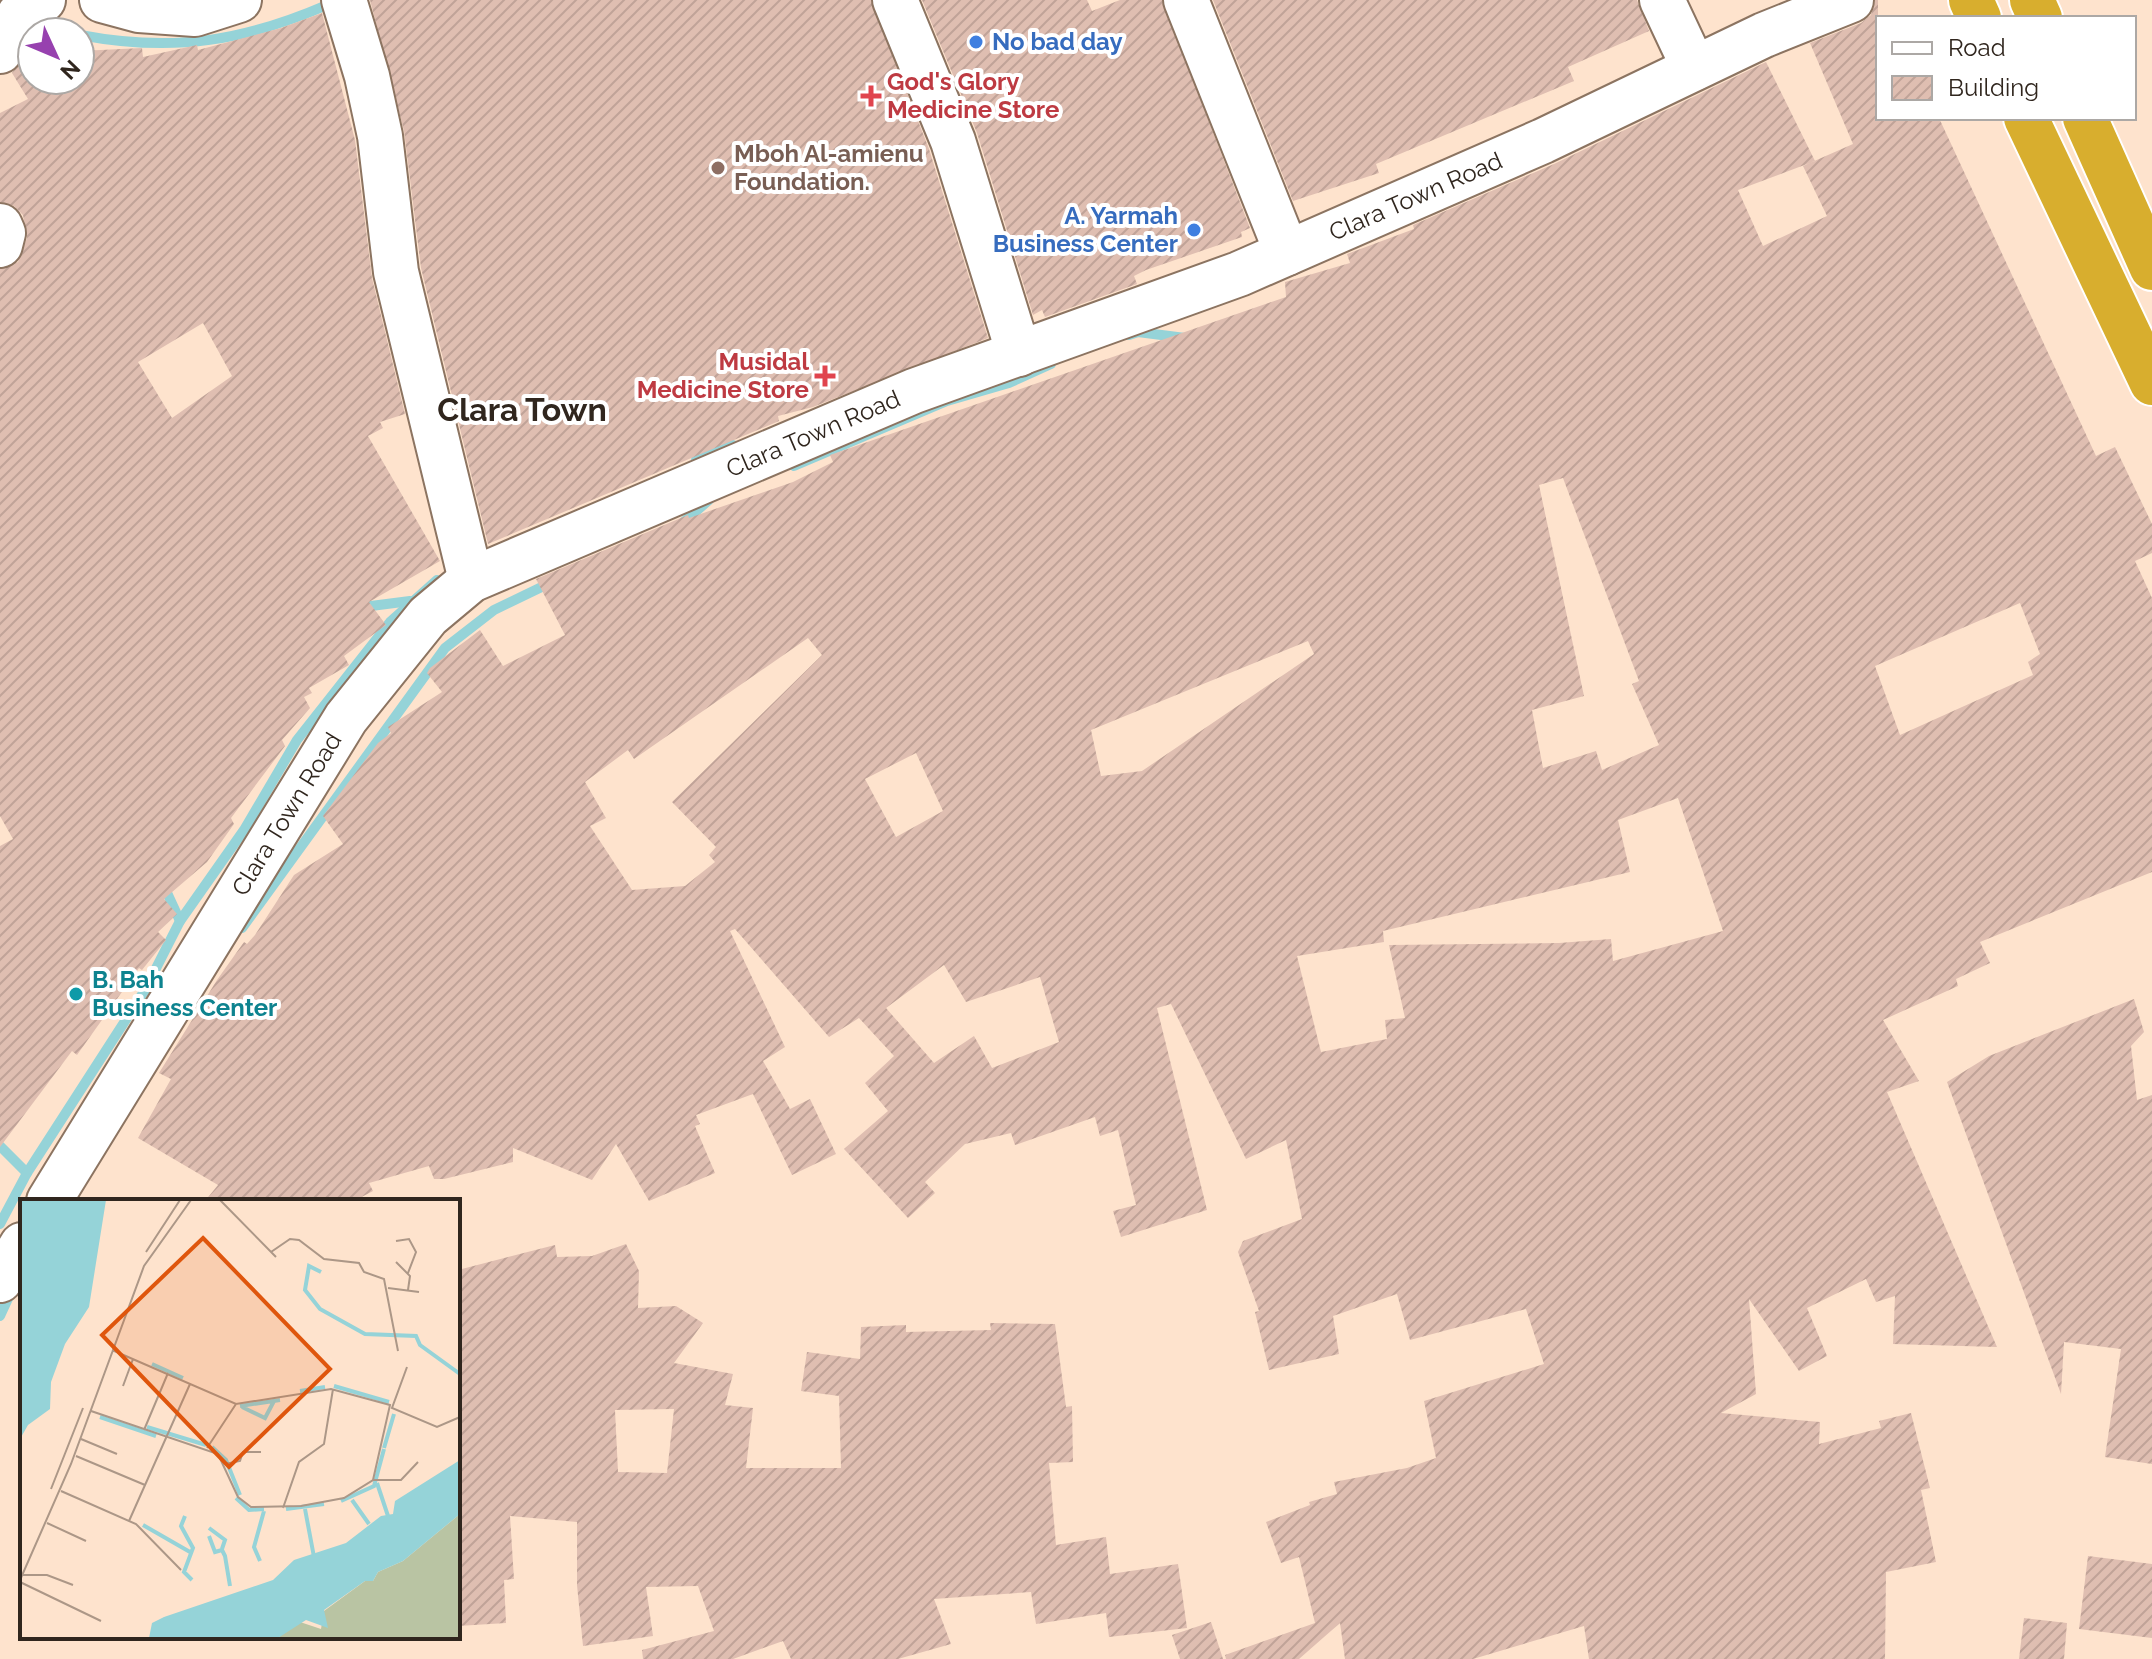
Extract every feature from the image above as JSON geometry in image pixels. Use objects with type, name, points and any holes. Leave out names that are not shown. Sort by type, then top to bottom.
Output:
[{"type":"highway","points":[[2027,120],[2152,383]]},
{"type":"highway","points":[[2086,120],[2152,268]]},
{"type":"street","points":[[0,51],[19,15],[43,0]]},
{"type":"street","points":[[102,0],[139,10],[195,14],[239,0]]},
{"type":"street","points":[[344,0],[367,76],[380,136],[396,272],[471,580]]},
{"type":"street","points":[[895,0],[953,141],[1019,354]]},
{"type":"street","points":[[1186,0],[1281,238]]},
{"type":"street","points":[[1662,0],[1694,68]]},
{"type":"street","name":"Clara Town Road","points":[[50,1199],[346,718],[428,616],[471,580],[914,391],[1239,274],[1281,238],[1543,141],[1694,68],[1851,0]]},
{"type":"street","points":[[0,226],[3,233],[0,245]]},
{"type":"street","points":[[0,1280],[20,1248]]},
{"type":"building","points":[[370,0],[871,0],[929,149],[988,338],[813,407],[778,416],[779,421],[488,544],[421,268],[404,131]]},
{"type":"building","points":[[922,0],[1087,0],[1092,11],[1120,0],[1162,0],[1250,228],[1241,232],[1242,237],[1146,270],[1134,276],[1137,284],[1045,317],[1042,310],[1033,315],[977,133]]},
{"type":"building","points":[[1213,0],[1637,0],[1649,31],[1568,67],[1574,81],[1376,164],[1379,173],[1293,201]]},
{"type":"building","points":[[1875,0],[1878,0],[1876,120],[1940,120],[2096,456],[2115,447],[2152,524],[2152,553],[2135,561],[2152,598],[2152,872],[1980,942],[1990,963],[1956,979],[1958,986],[1883,1020],[1919,1081],[1887,1092],[1997,1347],[1893,1344],[1895,1296],[1876,1302],[1866,1279],[1807,1308],[1827,1356],[1799,1371],[1749,1299],[1756,1394],[1721,1413],[1820,1422],[1819,1444],[1881,1428],[1879,1421],[1911,1413],[1930,1488],[1921,1490],[1936,1562],[1886,1572],[1885,1659],[1589,1659],[1584,1626],[1473,1659],[1345,1659],[1340,1623],[1299,1659],[1226,1659],[1225,1655],[1315,1623],[1299,1557],[1281,1563],[1266,1522],[1310,1505],[1309,1502],[1337,1494],[1334,1482],[1407,1468],[1436,1458],[1424,1401],[1544,1364],[1526,1309],[1410,1340],[1397,1294],[1333,1316],[1339,1354],[1269,1370],[1255,1312],[1259,1311],[1238,1252],[1243,1241],[1302,1219],[1286,1140],[1246,1159],[1171,1004],[1157,1008],[1207,1210],[1121,1237],[1113,1211],[1136,1205],[1118,1130],[1100,1136],[1095,1117],[1015,1145],[1011,1133],[965,1144],[925,1182],[935,1193],[908,1218],[844,1149],[888,1111],[865,1083],[894,1056],[859,1018],[829,1037],[735,929],[730,931],[785,1047],[763,1061],[790,1109],[810,1099],[836,1154],[792,1175],[753,1094],[696,1115],[700,1124],[695,1126],[715,1173],[649,1201],[616,1144],[592,1180],[513,1148],[513,1162],[444,1179],[434,1179],[429,1166],[369,1183],[373,1191],[358,1199],[207,1199],[218,1185],[138,1138],[171,1079],[159,1073],[217,980],[244,942],[247,944],[255,935],[294,875],[343,844],[323,816],[378,743],[391,733],[388,727],[442,692],[427,673],[430,668],[480,630],[503,666],[565,635],[536,579],[688,515],[689,518],[793,482],[833,462],[830,455],[1286,297],[1285,282],[1350,263],[1347,254],[1414,229],[1413,225],[1554,164],[1766,62],[1815,161],[1853,144],[1810,43],[1861,23],[1871,15]],"holes":[[[1811,163],[1803,166],[1827,216],[1763,246],[1738,190]],[[1563,478],[1639,681],[1632,684],[1659,745],[1602,770],[1596,751],[1543,768],[1532,710],[1584,696],[1539,485]],[[2020,603],[2040,654],[2028,662],[2033,675],[1900,735],[1875,666]],[[808,638],[822,655],[672,802],[716,847],[709,855],[715,862],[685,886],[632,890],[590,826],[606,818],[585,782],[628,750],[634,759]],[[1308,641],[1314,654],[1142,771],[1101,776],[1091,730]],[[916,753],[943,811],[896,837],[865,779]],[[1678,798],[1723,931],[1613,961],[1611,939],[1559,943],[1389,945],[1405,1018],[1385,1020],[1387,1039],[1321,1052],[1297,956],[1384,942],[1383,931],[1630,872],[1618,820]],[[944,965],[966,1002],[1040,977],[1059,1042],[992,1068],[974,1036],[934,1063],[886,1008]]]},
{"type":"building","points":[[322,13],[355,140],[372,278],[405,414],[380,422],[383,428],[368,436],[440,561],[369,602],[386,625],[344,656],[349,665],[309,688],[312,693],[304,697],[310,708],[282,740],[285,746],[231,818],[234,824],[207,862],[164,899],[177,914],[158,932],[166,940],[142,970],[139,968],[77,1055],[72,1051],[0,1147],[0,846],[13,839],[0,816],[0,269],[18,262],[27,238],[23,215],[14,206],[0,202],[0,113],[28,99],[26,96],[96,96],[96,50],[142,48],[143,57],[197,45],[198,50],[281,28]],"holes":[[[203,323],[232,376],[172,418],[138,362]]]},
{"type":"building","points":[[2134,999],[2144,1032],[2131,1046],[2137,1100],[2152,1095],[2152,1464],[2105,1457],[2121,1349],[2064,1342],[2061,1394],[1947,1082],[1989,1056]]},
{"type":"building","points":[[626,1244],[639,1271],[638,1308],[676,1306],[703,1323],[674,1363],[733,1374],[725,1405],[753,1408],[746,1468],[841,1468],[839,1396],[801,1391],[807,1352],[860,1359],[861,1327],[906,1325],[906,1332],[991,1330],[990,1323],[1055,1324],[1066,1407],[1072,1406],[1073,1462],[1049,1463],[1056,1545],[1106,1537],[1110,1574],[1178,1564],[1187,1628],[1109,1637],[1106,1613],[1036,1624],[1031,1592],[934,1599],[951,1644],[898,1659],[791,1659],[783,1641],[733,1659],[643,1659],[642,1650],[714,1631],[698,1586],[646,1587],[653,1636],[583,1646],[577,1585],[577,1522],[510,1516],[514,1579],[504,1580],[506,1623],[460,1626],[460,1269],[555,1245],[557,1257],[592,1256]],"holes":[[[674,1409],[667,1473],[618,1472],[615,1410]]]},
{"type":"building","points":[[2088,1556],[2152,1564],[2152,1638],[2079,1629]]},
{"type":"building","points":[[2024,1618],[2067,1623],[2064,1659],[2019,1659]]},
{"type":"building","points":[[1211,1622],[1223,1659],[1180,1659],[1172,1635]]},
{"type":"waterway","points":[[96,37],[147,43],[210,40],[271,26],[334,2]]},
{"type":"waterway","points":[[1129,335],[1138,332],[1185,338]]},
{"type":"waterway","points":[[794,466],[947,401],[1009,383],[1051,364]]},
{"type":"waterway","points":[[696,460],[733,445]]},
{"type":"waterway","points":[[679,526],[709,500]]},
{"type":"waterway","points":[[0,1224],[27,1173],[145,990],[180,921],[244,830],[297,740],[390,622],[437,580]]},
{"type":"waterway","points":[[242,928],[445,648],[494,610],[552,582]]},
{"type":"waterway","points":[[361,611],[371,606],[410,601]]},
{"type":"waterway","points":[[163,884],[180,921]]},
{"type":"waterway","points":[[0,1146],[27,1173]]},
{"type":"waterway","points":[[0,1316],[12,1290]]},
{"type":"place","name":"No bad day","points":[[976,42]]},
{"type":"place","name":"God's Glory Medicine Store","points":[[871,96]]},
{"type":"place","name":"Mboh Al-amienu Foundation.","points":[[718,168]]},
{"type":"place","name":"A. Yarmah Business Center","points":[[1194,230]]},
{"type":"place","name":"Musidal Medicine Store","points":[[825,376]]},
{"type":"place","name":"B. Bah Business Center","points":[[76,994]]},
{"type":"district","name":"Clara Town","points":[[522,410]]}]
